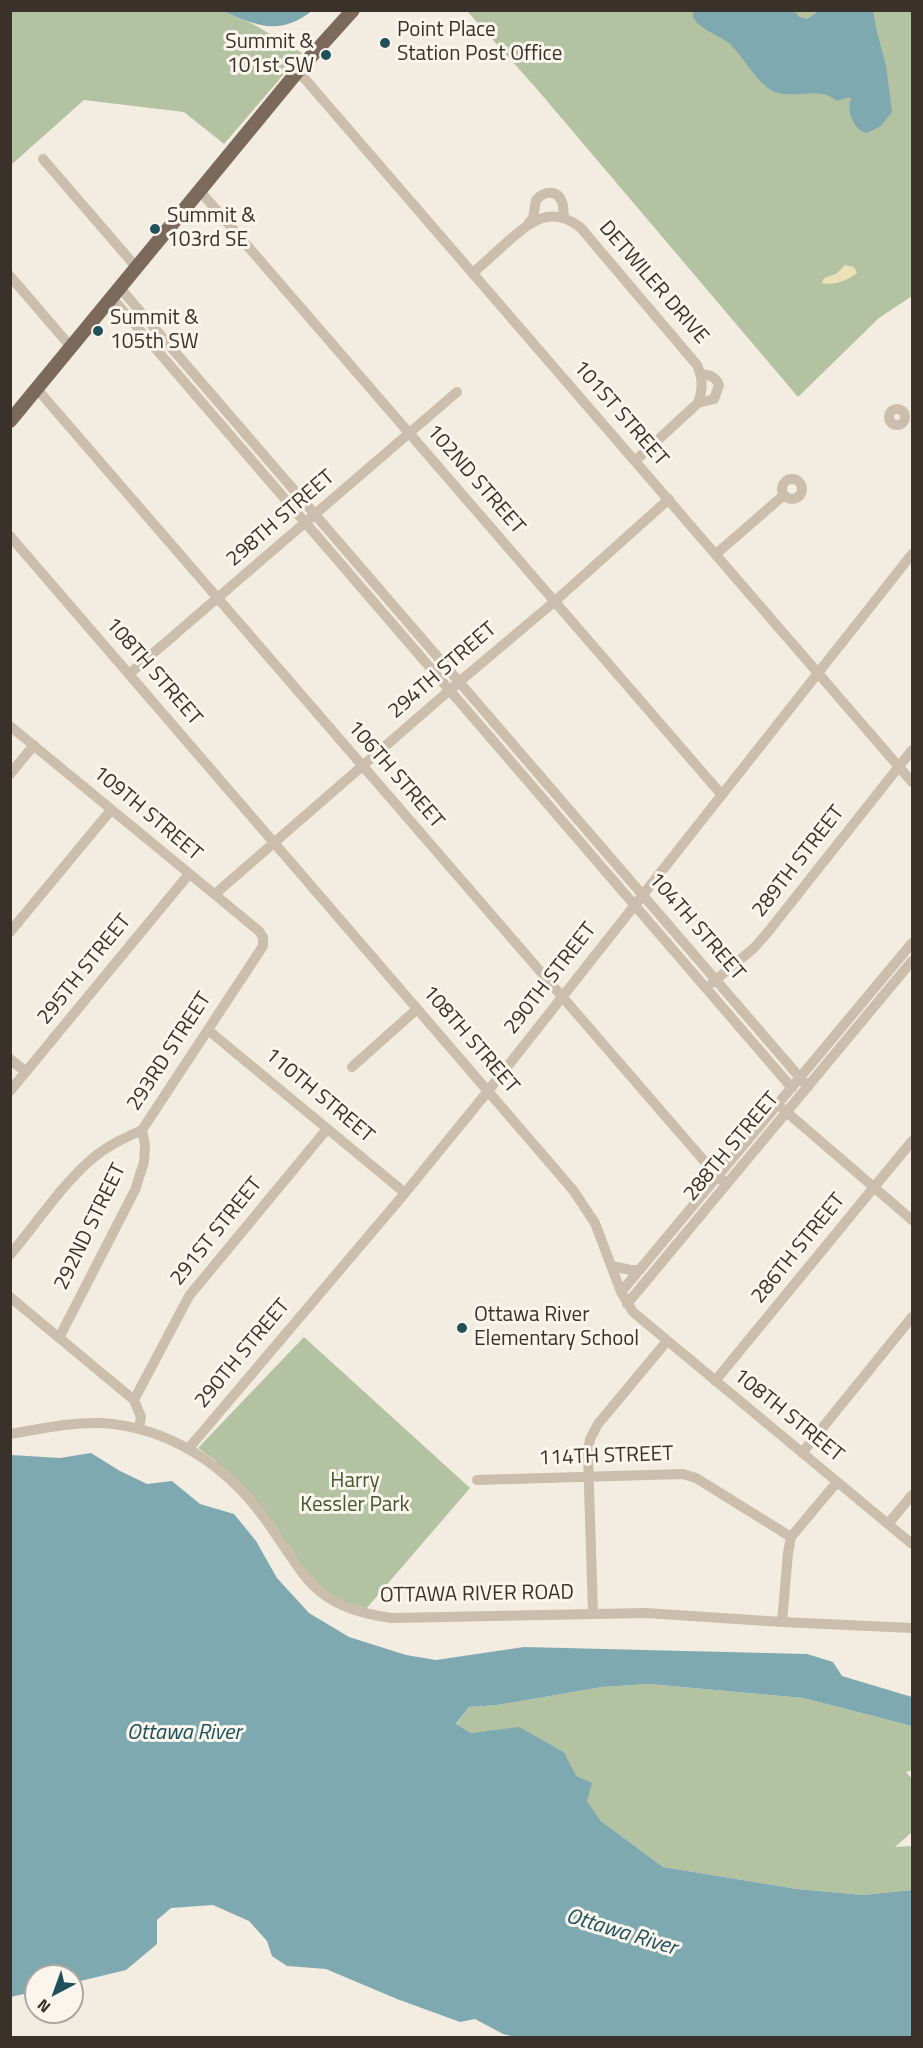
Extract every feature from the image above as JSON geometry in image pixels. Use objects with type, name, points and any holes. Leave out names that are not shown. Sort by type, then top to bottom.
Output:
[{"type":"main road","points":[[10,421],[298,71],[353,10]]},
{"type":"street","name":"101ST STREET","points":[[298,71],[912,782]]},
{"type":"street","points":[[43,159],[137,268]]},
{"type":"street","name":"102ND STREET","points":[[200,191],[721,794]]},
{"type":"street","points":[[473,273],[528,224],[532,218],[536,200],[550,192],[562,200],[559,217],[540,219],[528,224]]},
{"type":"street","name":"DETWILER DRIVE","points":[[559,217],[580,228],[697,365],[701,374],[702,391],[698,404]]},
{"type":"street","points":[[10,276],[71,347]]},
{"type":"street","name":"104TH STREET","points":[[116,293],[219,403],[804,1082]]},
{"type":"street","name":"104TH STREET","points":[[116,293],[209,411],[792,1088]]},
{"type":"street","points":[[635,461],[698,404],[714,399],[720,386],[718,381],[709,375],[701,374]]},
{"type":"street","name":"106TH STREET","points":[[37,389],[561,998],[722,1180]]},
{"type":"street","name":"298TH STREET","points":[[129,674],[457,392]]},
{"type":"street","points":[[209,411],[219,403]]},
{"type":"street","points":[[903,422],[912,430]]},
{"type":"street","points":[[716,554],[784,495]]},
{"type":"street","name":"294TH STREET","points":[[215,894],[669,500]]},
{"type":"street","name":"108TH STREET","points":[[10,536],[573,1190],[588,1210],[600,1234],[621,1292],[633,1312],[912,1544]]},
{"type":"street","name":"290TH STREET","points":[[189,1448],[405,1193],[488,1091],[912,554]]},
{"type":"street","points":[[379,608],[389,600]]},
{"type":"street","name":"109TH STREET","points":[[10,726],[259,931]]},
{"type":"street","points":[[10,774],[34,745]]},
{"type":"street","name":"289TH STREET","points":[[707,988],[754,948],[768,932],[912,750]]},
{"type":"street","points":[[545,800],[554,792]]},
{"type":"street","points":[[10,933],[111,810]]},
{"type":"street","name":"295TH STREET","points":[[10,1091],[189,874]]},
{"type":"street","name":"293RD STREET","points":[[10,1255],[87,1163],[116,1142],[142,1130],[263,946],[263,937],[259,931]]},
{"type":"street","name":"288TH STREET","points":[[621,1292],[786,1112],[804,1082],[863,1011],[912,944]]},
{"type":"street","name":"288TH STREET","points":[[863,1011],[912,961]]},
{"type":"street","points":[[352,1066],[417,1009]]},
{"type":"street","name":"110TH STREET","points":[[208,1030],[405,1193]]},
{"type":"street","points":[[10,1059],[26,1072]]},
{"type":"street","name":"288TH STREET","points":[[627,1304],[779,1103],[792,1088],[804,1082]]},
{"type":"street","points":[[779,1103],[786,1112],[912,1220]]},
{"type":"street","name":"291ST STREET","points":[[134,1400],[189,1296],[327,1129]]},
{"type":"street","name":"292ND STREET","points":[[59,1338],[135,1190],[144,1162],[145,1145],[142,1130]]},
{"type":"street","name":"286TH STREET","points":[[715,1381],[912,1141]]},
{"type":"street","points":[[612,1266],[640,1270]]},
{"type":"street","points":[[10,1297],[134,1400],[141,1417],[139,1429]]},
{"type":"street","points":[[802,1453],[912,1317]]},
{"type":"street","points":[[592,1613],[588,1454],[590,1439],[597,1424],[667,1341]]},
{"type":"street","name":"OTTAWA RIVER ROAD","points":[[10,1434],[101,1423],[139,1429],[189,1448],[231,1480],[264,1518],[304,1576],[322,1594],[343,1607],[365,1615],[391,1618],[672,1613],[782,1622],[912,1628]]},
{"type":"street","name":"114TH STREET","points":[[477,1480],[683,1474],[696,1478],[791,1537]]},
{"type":"street","points":[[782,1622],[791,1537],[837,1482]]},
{"type":"street","points":[[888,1524],[912,1495]]},
{"type":"green space","points":[[11,11],[223,11],[253,24],[302,53],[224,144],[184,112],[84,100],[11,165]]},
{"type":"green space","points":[[467,11],[912,11],[912,296],[879,318],[798,397],[536,88]]},
{"type":"green space","name":"Harry Kessler Park","points":[[304,1337],[470,1488],[365,1610],[336,1598],[318,1585],[215,1460],[198,1448]]},
{"type":"green space","points":[[649,1684],[803,1698],[912,1726],[912,1770],[906,1772],[912,1779],[912,1832],[895,1847],[912,1846],[912,1890],[863,1895],[797,1889],[663,1867],[601,1821],[587,1801],[564,1752],[519,1728],[471,1733],[456,1725],[469,1707],[498,1705],[602,1687]]},
{"type":"sand","points":[[845,265],[854,267],[857,273],[840,282],[822,283],[824,278],[836,274]]},
{"type":"water","points":[[794,10],[799,17],[807,19],[819,11],[873,11],[886,66],[892,112],[881,126],[867,133],[858,129],[850,115],[850,97],[837,101],[824,94],[785,94],[771,90],[758,79],[730,44],[704,29],[693,17],[693,11]]},
{"type":"water","points":[[223,11],[312,11],[289,24],[268,26],[247,21]]},
{"type":"water","name":"Ottawa River","points":[[91,1453],[147,1484],[172,1481],[200,1504],[234,1514],[256,1541],[277,1578],[309,1613],[349,1637],[406,1655],[436,1660],[524,1647],[807,1654],[833,1662],[842,1676],[912,1697],[912,1726],[803,1698],[649,1684],[602,1687],[498,1705],[469,1707],[456,1724],[471,1733],[519,1727],[564,1752],[576,1776],[592,1783],[587,1801],[601,1821],[663,1867],[797,1889],[863,1895],[912,1890],[912,2037],[515,2037],[503,2034],[475,2019],[460,2022],[326,1969],[287,1966],[272,1956],[267,1941],[249,1921],[213,1905],[171,1908],[157,1920],[157,1944],[126,1970],[84,1980],[84,1964],[24,1964],[24,1994],[11,1997],[11,1455],[60,1458]]},
{"type":"place","name":"Point Place Station Post Office","points":[[385,43]]},
{"type":"place","name":"Summit & 101st SW","points":[[326,55]]},
{"type":"place","name":"Summit & 103rd SE","points":[[155,229]]},
{"type":"place","name":"Summit & 105th SW","points":[[98,331]]},
{"type":"place","name":"Ottawa River Elementary School","points":[[462,1328]]}]
